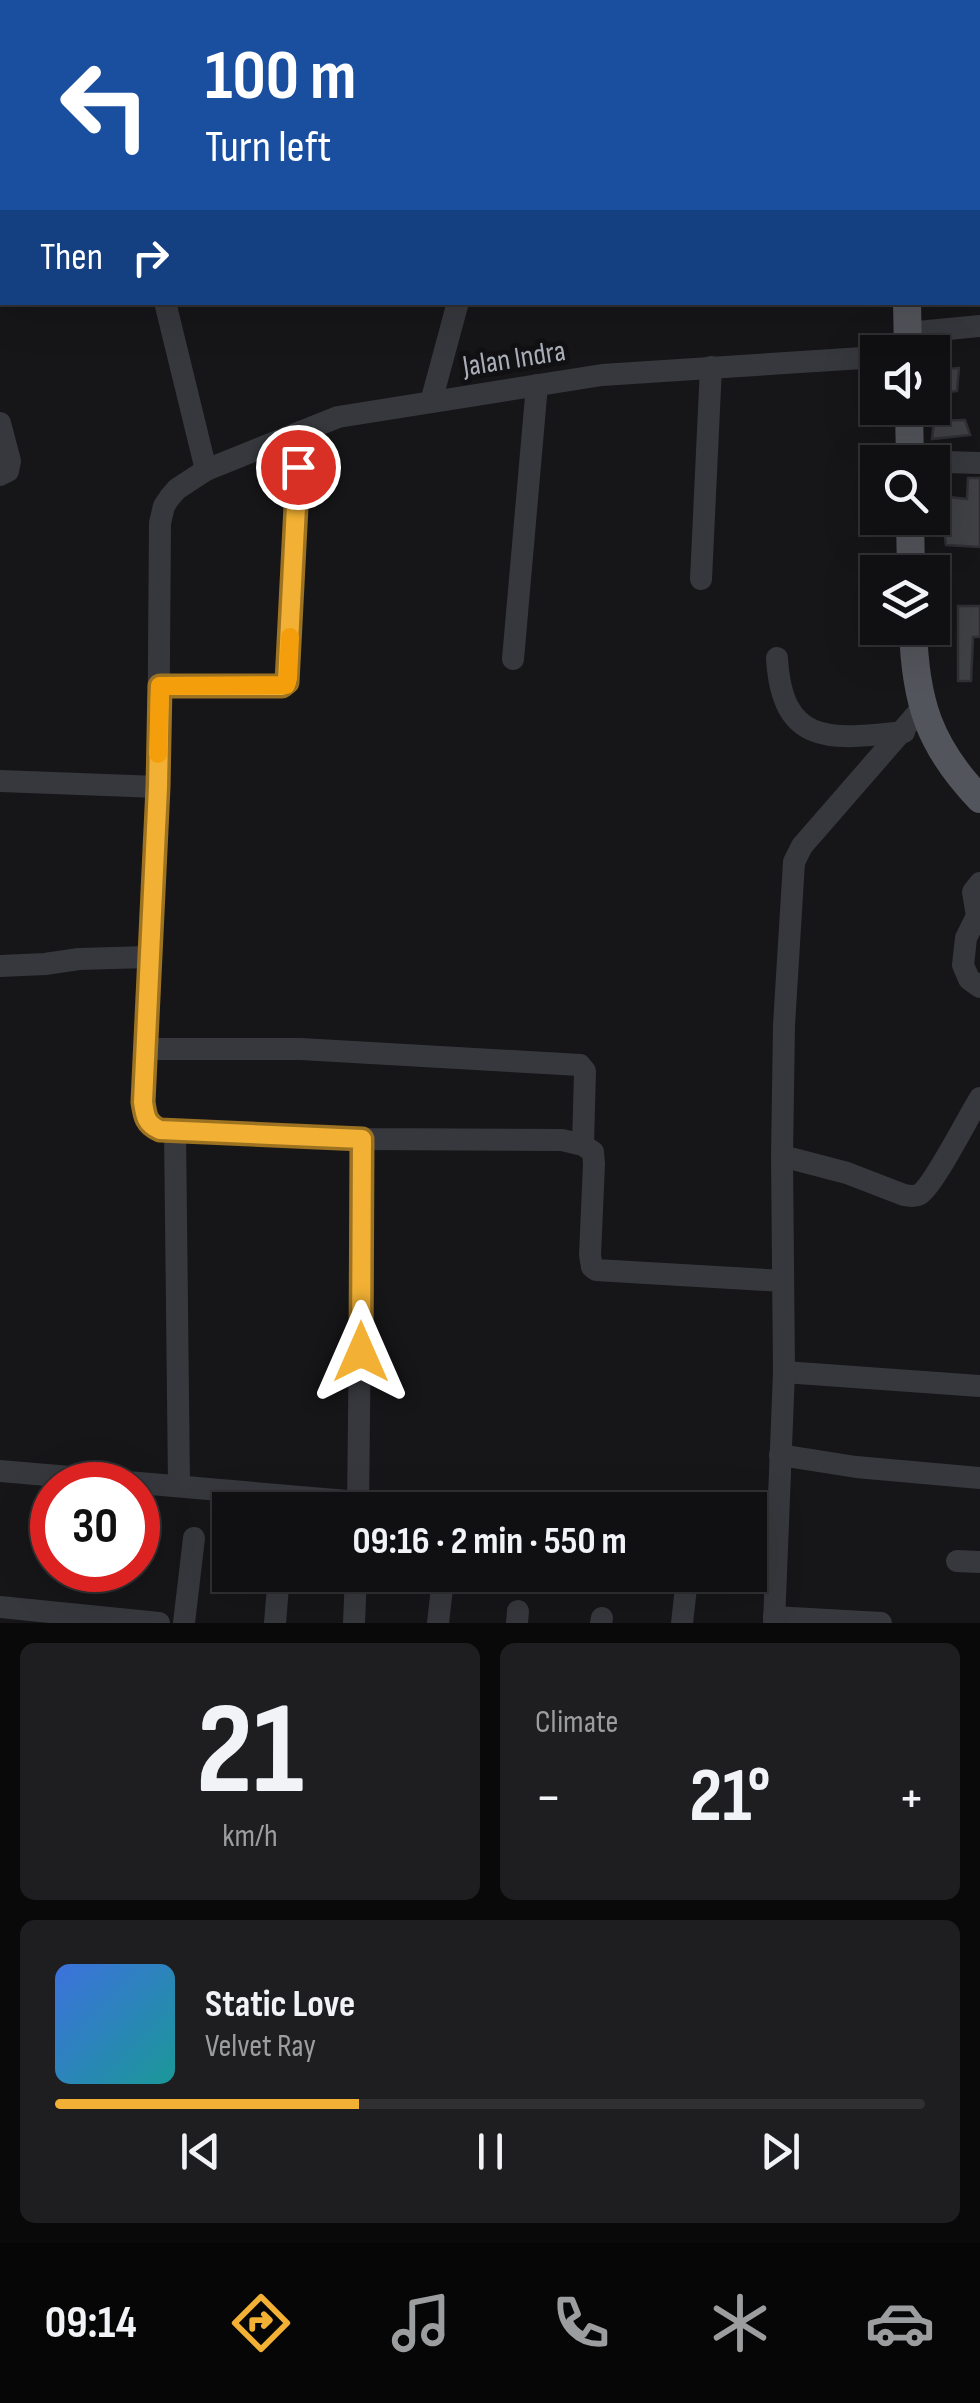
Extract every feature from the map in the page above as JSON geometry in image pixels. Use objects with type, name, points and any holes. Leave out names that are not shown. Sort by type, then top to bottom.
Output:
[{"type":"main road","points":[[907,305],[908,335]]},
{"type":"main road","points":[[914,645],[922,708],[946,759],[980,800]]},
{"type":"street","points":[[167,305],[206,470]]},
{"type":"street","points":[[431,402],[457,305]]},
{"type":"street","points":[[942,335],[980,326]]},
{"type":"street","name":"Jalan Indra","points":[[160,686],[160,523],[164,506],[176,490],[206,470],[338,417],[602,375],[860,358]]},
{"type":"street","points":[[701,579],[712,367]]},
{"type":"street","points":[[514,659],[537,385]]},
{"type":"street","points":[[0,423],[10,461],[8,471],[0,475]]},
{"type":"street","points":[[300,432],[287,682],[282,686],[160,686],[143,1078],[145,1116],[150,1126],[160,1130],[362,1139],[562,1140],[583,1145],[593,1152],[590,1256],[596,1270],[783,1281]]},
{"type":"street","points":[[950,463],[980,463]]},
{"type":"street","points":[[777,658],[778,679],[791,713],[805,728],[841,738],[904,732]]},
{"type":"street","points":[[881,1623],[774,1620],[784,1372],[784,1024],[794,862],[802,846],[922,708]]},
{"type":"street","points":[[0,780],[158,787]]},
{"type":"street","points":[[980,883],[973,896],[976,921],[966,938],[962,957],[966,974],[980,987]]},
{"type":"street","points":[[0,966],[79,958],[148,958]]},
{"type":"street","points":[[146,1049],[278,1048],[580,1065],[586,1072],[583,1145]]},
{"type":"street","points":[[782,1156],[847,1173],[904,1196],[921,1194],[980,1098]]},
{"type":"street","points":[[175,1130],[179,1485]]},
{"type":"street","points":[[358,1492],[362,1139]]},
{"type":"street","points":[[784,1372],[980,1386]]},
{"type":"street","points":[[780,1455],[856,1467],[980,1478]]},
{"type":"street","points":[[0,1470],[239,1492]]},
{"type":"street","points":[[184,1623],[194,1538]]},
{"type":"street","points":[[275,1623],[278,1592]]},
{"type":"street","points":[[354,1623],[355,1592]]},
{"type":"street","points":[[438,1623],[442,1592]]},
{"type":"street","points":[[682,1623],[686,1592]]},
{"type":"street","points":[[0,1608],[160,1623]]},
{"type":"building","points":[[959,368],[957,391],[950,392],[950,369]]},
{"type":"building","points":[[950,420],[965,420],[970,435],[932,439],[934,425],[950,425]]},
{"type":"building","points":[[968,478],[980,478],[980,547],[946,545],[945,535],[950,535],[950,497],[967,499]]},
{"type":"building","points":[[958,606],[980,606],[980,637],[973,637],[971,681],[958,681]]},
{"type":"slow traffic","points":[[158,754],[160,686],[286,685],[290,637]]},
{"type":"route","points":[[298,467],[286,685],[160,686],[143,1102],[150,1126],[160,1130],[362,1139],[361,1352]]}]
